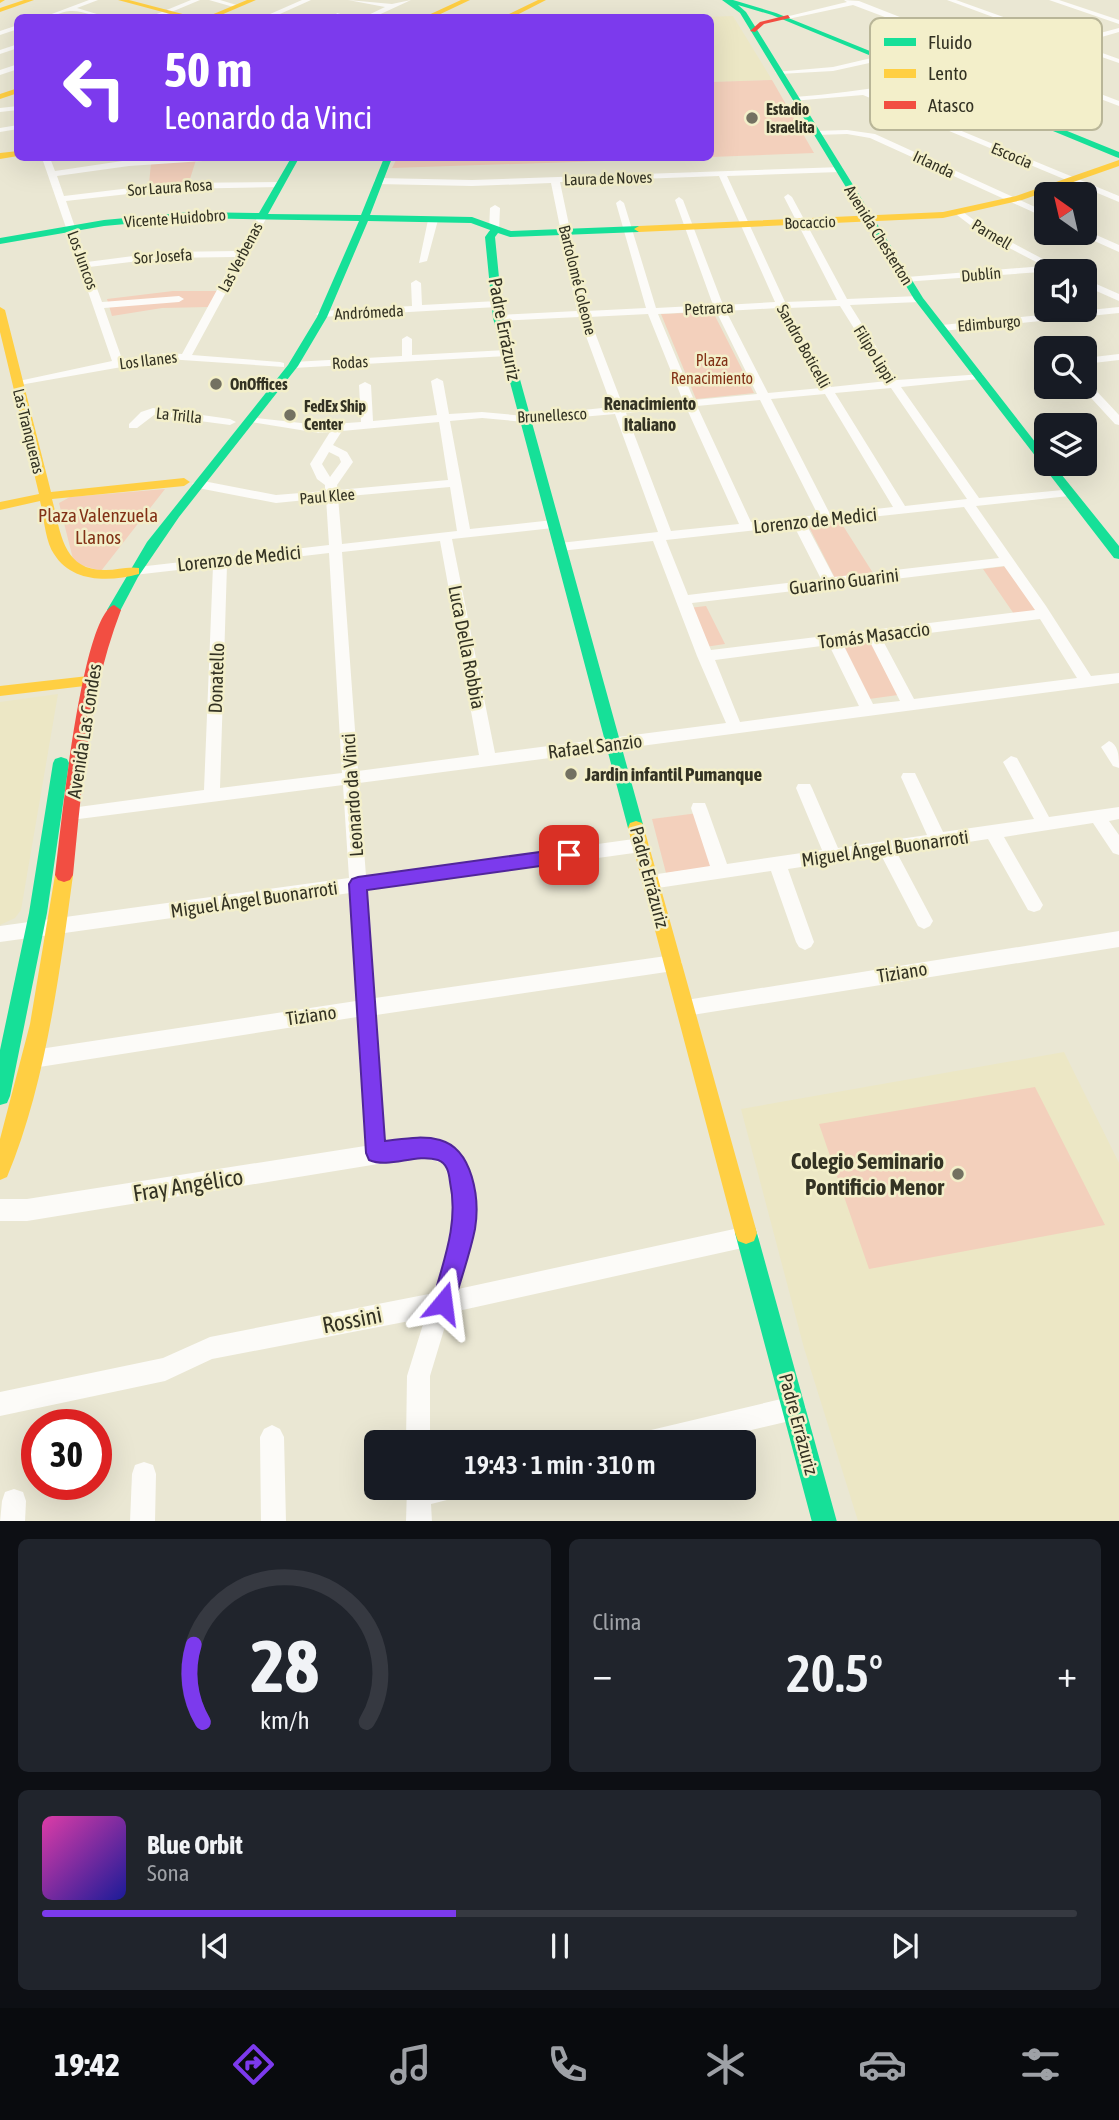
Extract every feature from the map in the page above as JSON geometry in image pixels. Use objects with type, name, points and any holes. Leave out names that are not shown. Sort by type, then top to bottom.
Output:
[{"type":"main road","points":[[0,10],[31,0]]},
{"type":"main road","points":[[121,0],[179,14]]},
{"type":"main road","points":[[434,14],[467,0]]},
{"type":"main road","points":[[513,14],[543,0]]},
{"type":"main road","points":[[524,14],[554,0]]},
{"type":"main road","points":[[726,0],[785,17],[870,54]]},
{"type":"main road","name":"Avenida Chesterton","points":[[726,0],[739,7],[755,23],[795,99],[919,299],[1034,446]]},
{"type":"main road","points":[[738,0],[870,52]]},
{"type":"main road","points":[[217,14],[245,3]]},
{"type":"main road","points":[[755,23],[785,17]]},
{"type":"main road","points":[[1062,130],[1119,153]]},
{"type":"main road","name":"Las Verbenas","points":[[263,215],[293,161]]},
{"type":"main road","name":"Avenida Las Condes","points":[[0,1096],[89,635],[116,576],[140,538],[251,419],[321,314],[376,161]]},
{"type":"main road","name":"Avenida Las Condes","points":[[0,1170],[21,1109],[33,1059],[57,928],[71,814],[81,682],[134,571],[230,422],[286,365],[387,161]]},
{"type":"main road","name":"Bocaccio","points":[[357,218],[477,221],[494,231],[510,234],[870,220],[960,213],[1016,201],[1119,163]]},
{"type":"main road","name":"Vicente Huidobro","points":[[0,241],[156,217],[263,215],[357,218]]},
{"type":"main road","name":"Padre Errázuriz","points":[[494,231],[490,237],[498,311],[507,353],[825,1521]]},
{"type":"main road","name":"Las Tranqueras","points":[[1,318],[5,351],[18,384],[57,547],[69,566],[97,577],[134,571]]},
{"type":"main road","name":"Avenida Chesterton","points":[[1057,476],[1119,555]]},
{"type":"main road","points":[[0,506],[45,496],[191,483]]},
{"type":"main road","points":[[0,691],[81,682]]},
{"type":"street","points":[[56,14],[95,0]]},
{"type":"street","points":[[160,14],[197,0]]},
{"type":"street","points":[[212,0],[245,3]]},
{"type":"street","points":[[276,14],[308,0]]},
{"type":"street","points":[[355,0],[394,6]]},
{"type":"street","points":[[375,14],[408,0]]},
{"type":"street","points":[[785,17],[851,1],[866,0]]},
{"type":"street","points":[[950,0],[1000,18]]},
{"type":"street","points":[[1052,0],[1119,22]]},
{"type":"street","points":[[851,1],[896,18]]},
{"type":"street","points":[[293,6],[314,10]]},
{"type":"street","points":[[954,10],[968,7]]},
{"type":"street","points":[[980,11],[990,8]]},
{"type":"street","points":[[70,9],[91,14]]},
{"type":"street","points":[[1102,34],[1119,30]]},
{"type":"street","points":[[1102,55],[1119,61]]},
{"type":"street","points":[[779,72],[833,69],[870,60]]},
{"type":"street","points":[[795,99],[870,93]]},
{"type":"street","name":"Escocia","points":[[866,94],[870,96]]},
{"type":"street","points":[[1102,97],[1119,104]]},
{"type":"street","name":"Escocia","points":[[953,130],[1119,200]]},
{"type":"street","name":"Irlanda","points":[[816,133],[847,132],[872,136],[1034,209]]},
{"type":"street","name":"Los Juncos","points":[[47,161],[118,363]]},
{"type":"street","points":[[52,174],[158,161]]},
{"type":"street","name":"Laura de Noves","points":[[378,181],[465,183],[839,169]]},
{"type":"street","name":"Sandro Boticelli","points":[[722,174],[781,305],[828,390],[901,510]]},
{"type":"street","name":"Bartolomé Coleone","points":[[555,180],[583,314],[619,410],[682,600],[735,728]]},
{"type":"street","name":"Sor Laura Rosa","points":[[61,199],[172,186],[279,184]]},
{"type":"street","name":"Filipo Lippi","points":[[788,197],[843,302],[1087,682]]},
{"type":"street","points":[[679,200],[719,308],[826,518]]},
{"type":"street","points":[[620,203],[652,311],[690,404],[747,527]]},
{"type":"street","points":[[494,231],[495,208]]},
{"type":"street","name":"Parnell","points":[[960,213],[985,232],[1038,259]]},
{"type":"street","name":"Las Verbenas","points":[[186,356],[263,215]]},
{"type":"street","points":[[422,261],[433,219]]},
{"type":"street","points":[[1097,239],[1119,249]]},
{"type":"street","name":"Sor Josefa","points":[[84,265],[164,255],[242,254]]},
{"type":"street","name":"Dublín","points":[[907,280],[1034,271]]},
{"type":"street","name":"Andrómeda","points":[[416,283],[417,309]]},
{"type":"street","points":[[1097,288],[1119,298]]},
{"type":"street","points":[[99,305],[179,299]]},
{"type":"street","name":"Petrarca","points":[[498,311],[583,314],[919,299]]},
{"type":"street","name":"Andrómeda","points":[[321,314],[417,309],[498,311]]},
{"type":"street","name":"Edimburgo","points":[[942,328],[1119,310]]},
{"type":"street","points":[[407,339],[407,359]]},
{"type":"street","name":"Rodas","points":[[286,365],[507,353]]},
{"type":"street","name":"Los Ilanes","points":[[18,384],[118,363],[186,356],[286,365]]},
{"type":"street","points":[[1097,359],[1119,357]]},
{"type":"street","name":"Brunellesco","points":[[251,419],[319,429],[491,415],[525,419],[979,376]]},
{"type":"street","points":[[437,381],[464,533]]},
{"type":"street","points":[[365,385],[368,425]]},
{"type":"street","points":[[1097,398],[1119,422]]},
{"type":"street","name":"La Trilla","points":[[133,426],[145,414],[153,411],[230,422]]},
{"type":"street","name":"Leonardo da Vinci","points":[[338,428],[318,459],[317,468],[331,490],[376,1153]]},
{"type":"street","points":[[327,447],[345,455],[347,459],[347,466],[331,490]]},
{"type":"street","name":"Paul Klee","points":[[191,483],[276,499],[331,490],[456,483]]},
{"type":"street","name":"Lorenzo de Medici","points":[[560,547],[1069,492]]},
{"type":"street","points":[[798,522],[830,583]]},
{"type":"street","name":"Lorenzo de Medici","points":[[134,571],[553,524]]},
{"type":"street","name":"Luca Della Robbia","points":[[445,535],[488,760]]},
{"type":"street","name":"Donatello","points":[[212,796],[220,560]]},
{"type":"street","name":"Guarino Guarini","points":[[682,600],[1007,561]]},
{"type":"street","name":"Tomás Masaccio","points":[[704,656],[1043,614]]},
{"type":"street","points":[[873,635],[910,705]]},
{"type":"street","points":[[834,640],[869,711]]},
{"type":"street","name":"Rafael Sanzio","points":[[71,814],[1119,678]]},
{"type":"street","points":[[1109,747],[1119,762]]},
{"type":"street","points":[[1011,762],[1045,824]]},
{"type":"street","points":[[909,777],[938,840]]},
{"type":"street","points":[[804,788],[833,855]]},
{"type":"street","points":[[699,808],[721,872]]},
{"type":"street","name":"Miguel Ángel Buonarroti","points":[[651,882],[1119,813]]},
{"type":"street","points":[[1097,816],[1119,848]]},
{"type":"street","points":[[993,832],[1034,905]]},
{"type":"street","name":"Miguel Ángel Buonarroti","points":[[0,934],[641,845]]},
{"type":"street","points":[[886,848],[923,921]]},
{"type":"street","points":[[777,863],[805,942]]},
{"type":"street","name":"Tiziano","points":[[686,1008],[1119,939]]},
{"type":"street","name":"Tiziano","points":[[33,1059],[673,963]]},
{"type":"street","points":[[376,1153],[421,1147],[450,1155],[458,1167],[465,1199],[464,1227],[443,1303],[419,1370],[418,1430]]},
{"type":"street","name":"Fray Angélico","points":[[0,1210],[27,1210],[376,1153]]},
{"type":"street","name":"Rossini","points":[[0,1404],[165,1369],[210,1348],[443,1303],[748,1237]]},
{"type":"street","points":[[701,1430],[794,1408]]},
{"type":"street","points":[[272,1437],[274,1521]]},
{"type":"street","points":[[142,1521],[144,1474]]},
{"type":"street","points":[[419,1500],[419,1521]]},
{"type":"shaded area","points":[[733,16],[772,80],[714,82],[714,17]]},
{"type":"shaded area","points":[[58,694],[21,910],[15,918],[0,925],[0,702]]},
{"type":"shaded area","name":"Colegio Seminario Pontificio Menor","points":[[1064,1052],[1119,1163],[1119,1521],[858,1521],[804,1348],[741,1109]]},
{"type":"green space","name":"Estadio Israelita","points":[[772,80],[814,153],[714,157],[714,82]]},
{"type":"green space","points":[[196,161],[189,182],[149,184],[151,163]]},
{"type":"green space","points":[[396,161],[604,161],[392,168]]},
{"type":"green space","points":[[173,291],[217,291],[209,307],[162,308],[112,316],[107,299]]},
{"type":"green space","name":"Plaza Renacimiento","points":[[713,312],[754,393],[696,399],[661,314]]},
{"type":"green space","name":"Plaza Valenzuela Llanos","points":[[165,489],[101,571],[74,563],[59,503],[70,497]]},
{"type":"green space","points":[[840,521],[873,573],[835,578],[807,523]]},
{"type":"green space","points":[[1008,566],[1038,612],[1014,614],[983,569]]},
{"type":"green space","points":[[706,606],[725,644],[705,647],[689,608]]},
{"type":"green space","points":[[871,642],[898,695],[869,699],[843,646]]},
{"type":"green space","points":[[698,813],[715,866],[666,873],[652,819]]},
{"type":"green space","name":"Colegio Seminario Pontificio Menor","points":[[1035,1087],[1105,1225],[869,1269],[819,1124]]},
{"type":"traffic: fast","points":[[725,0],[743,12],[919,299],[1034,448]]},
{"type":"traffic: fast","points":[[726,0],[774,14],[870,53]]},
{"type":"traffic: fast","points":[[1058,130],[1119,155]]},
{"type":"traffic: fast","points":[[263,215],[293,161]]},
{"type":"traffic: fast","points":[[114,610],[132,577],[174,514],[270,397],[308,342],[346,265],[387,161]]},
{"type":"traffic: fast","points":[[0,241],[104,223],[191,215],[472,220],[510,234],[639,229]]},
{"type":"traffic: fast","points":[[494,231],[490,237],[498,318],[636,828]]},
{"type":"traffic: fast","points":[[1056,476],[1119,555]]},
{"type":"traffic: fast","points":[[0,1096],[38,913],[61,763]]},
{"type":"traffic: fast","points":[[746,1233],[825,1521]]},
{"type":"traffic: slow","points":[[0,10],[31,0]]},
{"type":"traffic: slow","points":[[121,0],[179,14]]},
{"type":"traffic: slow","points":[[217,14],[253,0]]},
{"type":"traffic: slow","points":[[434,14],[467,0]]},
{"type":"traffic: slow","points":[[513,14],[543,0]]},
{"type":"traffic: slow","points":[[0,97],[14,92]]},
{"type":"traffic: slow","points":[[0,156],[14,154]]},
{"type":"traffic: slow","points":[[639,229],[943,215],[1019,198],[1119,163]]},
{"type":"traffic: slow","points":[[0,310],[59,552],[76,567],[93,574],[112,575],[134,571]]},
{"type":"traffic: slow","points":[[0,506],[58,494],[184,482]]},
{"type":"traffic: slow","points":[[0,691],[88,681]]},
{"type":"traffic: slow","points":[[636,828],[746,1233]]},
{"type":"traffic: slow","points":[[0,1170],[22,1098],[40,1024],[64,875]]},
{"type":"traffic: jam","points":[[753,31],[762,23],[788,17]]},
{"type":"traffic: jam","points":[[64,875],[85,707],[92,674],[114,610]]},
{"type":"place","name":"Estadio Israelita","points":[[752,118]]},
{"type":"place","name":"OnOffices","points":[[216,384]]},
{"type":"place","name":"FedEx Ship Center","points":[[290,415]]},
{"type":"place","name":"Jardin infantil Pumanque","points":[[571,774]]},
{"type":"place","name":"Colegio Seminario Pontificio Menor","points":[[958,1174]]},
{"type":"district","name":"Renacimiento Italiano","points":[[650,414]]},
{"type":"route","points":[[443,1303],[464,1227],[465,1199],[458,1167],[450,1155],[421,1147],[376,1153],[358,884],[569,855]]}]
